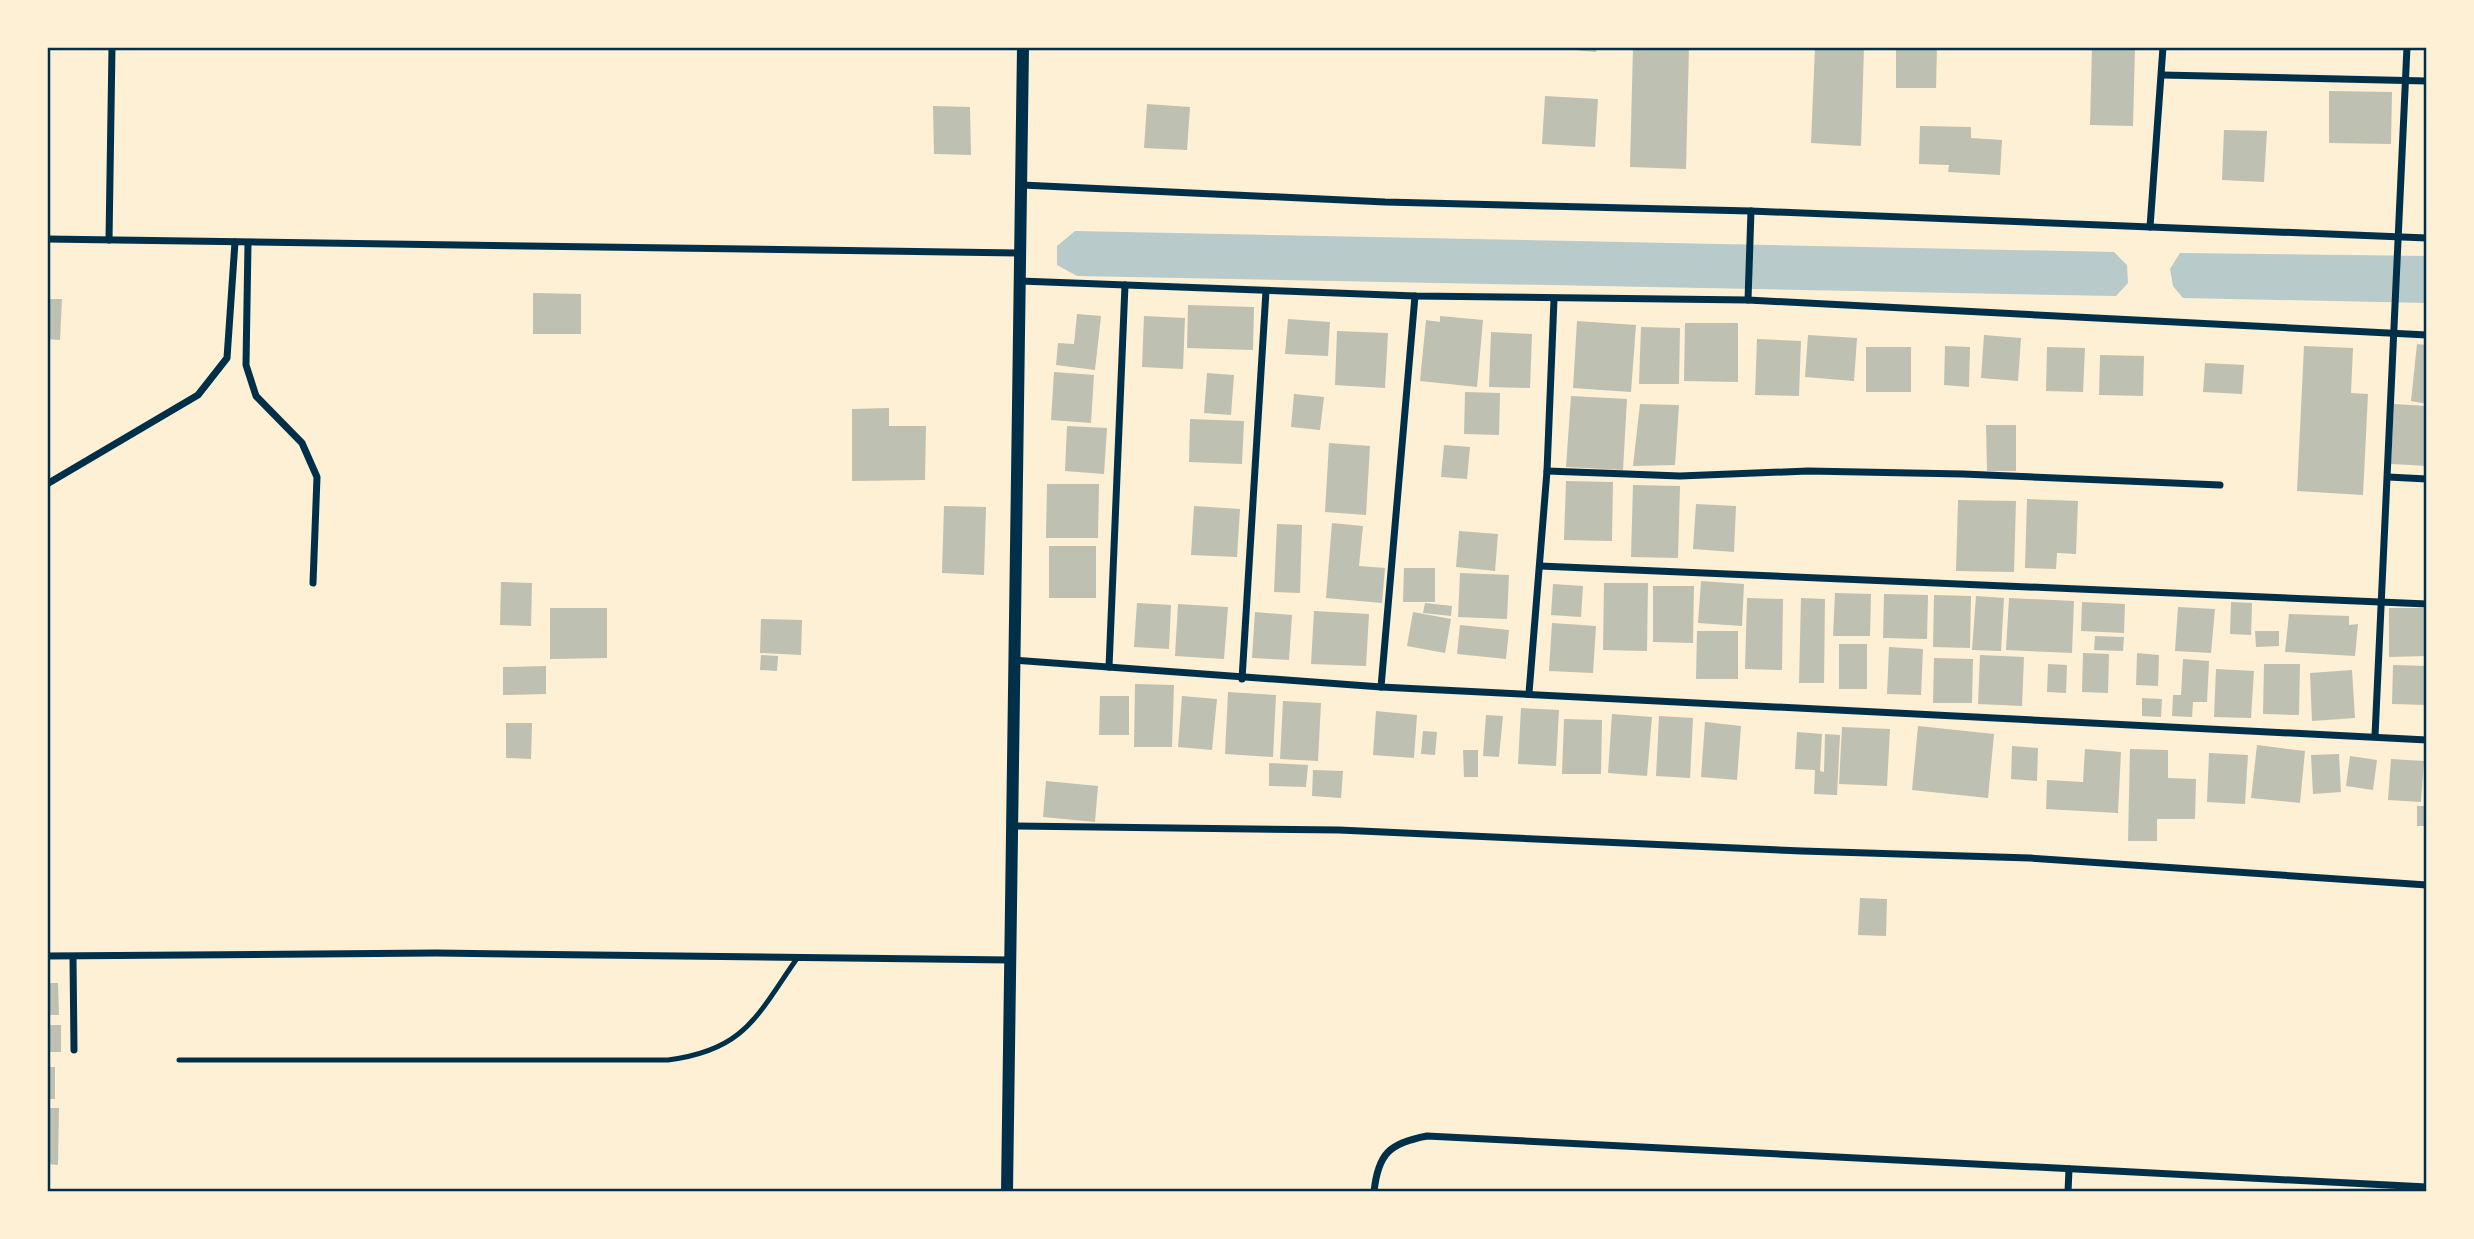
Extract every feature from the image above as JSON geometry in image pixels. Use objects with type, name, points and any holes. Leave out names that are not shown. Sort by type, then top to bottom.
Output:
[{"type":"street","points":[[109,240],[112,47]]},
{"type":"street","points":[[1007,1192],[1023,47]]},
{"type":"street","points":[[2150,227],[2162,47]]},
{"type":"street","points":[[2375,736],[2407,47]]},
{"type":"street","points":[[2162,75],[2427,81]]},
{"type":"street","points":[[1021,185],[1385,202],[1751,211],[2427,238]]},
{"type":"street","points":[[1748,300],[1751,211]]},
{"type":"street","points":[[47,239],[1020,253]]},
{"type":"street","points":[[47,484],[198,395],[226,358],[235,242]]},
{"type":"street","points":[[248,243],[246,365],[256,396],[302,443],[317,477],[313,583]]},
{"type":"street","points":[[1020,281],[1415,296],[1748,300],[2427,335]]},
{"type":"street","points":[[1109,667],[1125,285]]},
{"type":"street","points":[[1242,679],[1266,291]]},
{"type":"street","points":[[1381,687],[1415,296]]},
{"type":"street","points":[[1530,693],[1547,471],[1554,299]]},
{"type":"street","points":[[1547,471],[1680,476],[1808,471],[1963,474],[2220,485]]},
{"type":"street","points":[[2388,477],[2427,479]]},
{"type":"street","points":[[1540,566],[2427,604]]},
{"type":"street","points":[[1014,660],[1242,679],[1381,687],[2427,740]]},
{"type":"street","points":[[1011,826],[1339,830],[1802,851],[2030,858],[2427,885]]},
{"type":"street","points":[[47,957],[436,953],[1010,960]]},
{"type":"street","points":[[73,957],[74,1050]]},
{"type":"street","points":[[1374,1192],[1376,1172],[1384,1155],[1406,1140],[1427,1136],[2427,1187]]},
{"type":"street","points":[[2067,1192],[2069,1169]]},
{"type":"lane","points":[[179,1060],[668,1060],[692,1057],[715,1051],[737,1038],[753,1022],[798,957]]},
{"type":"shaded area","points":[[1075,231],[2114,252],[2127,265],[2128,283],[2116,296],[1077,276],[1057,265],[1057,246]]},
{"type":"shaded area","points":[[2180,253],[2427,256],[2427,303],[2183,298],[2173,286],[2170,269]]},
{"type":"building","points":[[1543,47],[1597,47],[1596,52]]},
{"type":"building","points":[[1633,47],[1689,47],[1686,169],[1630,167]]},
{"type":"building","points":[[1815,47],[1864,47],[1861,146],[1811,143]]},
{"type":"building","points":[[1896,47],[1937,47],[1936,88],[1896,88]]},
{"type":"building","points":[[2092,47],[2135,47],[2133,126],[2090,125]]},
{"type":"building","points":[[2329,91],[2392,92],[2391,144],[2329,143]]},
{"type":"building","points":[[1545,96],[1598,99],[1595,147],[1542,144]]},
{"type":"building","points":[[1147,104],[1190,107],[1187,150],[1144,148]]},
{"type":"building","points":[[933,106],[970,107],[971,155],[934,154]]},
{"type":"building","points":[[1920,126],[1971,127],[1971,138],[2002,140],[2000,175],[1948,172],[1949,165],[1919,164]]},
{"type":"building","points":[[2224,130],[2267,131],[2264,182],[2222,180]]},
{"type":"building","points":[[533,293],[581,294],[581,334],[533,334]]},
{"type":"building","points":[[47,299],[62,299],[60,340],[47,339]]},
{"type":"building","points":[[1188,305],[1254,307],[1253,350],[1187,348]]},
{"type":"building","points":[[1077,314],[1101,316],[1095,370],[1056,365],[1058,343],[1074,344]]},
{"type":"building","points":[[1144,316],[1185,318],[1183,369],[1142,367]]},
{"type":"building","points":[[1440,316],[1483,320],[1477,387],[1420,381],[1426,320],[1440,322]]},
{"type":"building","points":[[1288,319],[1330,322],[1328,356],[1285,354]]},
{"type":"building","points":[[1577,321],[1636,325],[1631,392],[1573,388]]},
{"type":"building","points":[[1685,323],[1738,323],[1738,382],[1684,381]]},
{"type":"building","points":[[1641,327],[1680,328],[1679,384],[1639,384]]},
{"type":"building","points":[[1337,331],[1388,333],[1385,388],[1335,385]]},
{"type":"building","points":[[1491,332],[1532,334],[1530,388],[1489,387]]},
{"type":"building","points":[[1808,335],[1857,338],[1854,381],[1805,377]]},
{"type":"building","points":[[1984,335],[2021,338],[2018,381],[1981,378]]},
{"type":"building","points":[[1757,339],[1801,341],[1799,396],[1755,395]]},
{"type":"building","points":[[2417,344],[2427,345],[2427,404],[2411,401]]},
{"type":"building","points":[[1945,346],[1970,347],[1969,387],[1944,385]]},
{"type":"building","points":[[2304,346],[2353,348],[2351,393],[2368,394],[2363,495],[2297,491]]},
{"type":"building","points":[[1866,347],[1911,347],[1911,392],[1866,392]]},
{"type":"building","points":[[2047,347],[2085,348],[2083,392],[2046,391]]},
{"type":"building","points":[[2100,355],[2144,356],[2143,396],[2099,395]]},
{"type":"building","points":[[2205,363],[2244,365],[2242,394],[2203,392]]},
{"type":"building","points":[[1054,372],[1094,375],[1091,423],[1051,420]]},
{"type":"building","points":[[1207,373],[1234,375],[1231,415],[1204,413]]},
{"type":"building","points":[[1465,392],[1500,393],[1499,435],[1464,434]]},
{"type":"building","points":[[1294,394],[1324,397],[1320,430],[1291,427]]},
{"type":"building","points":[[1571,396],[1627,399],[1623,470],[1566,467]]},
{"type":"building","points":[[1640,404],[1679,405],[1675,465],[1633,466]]},
{"type":"building","points":[[2394,404],[2427,406],[2427,466],[2391,464]]},
{"type":"building","points":[[889,408],[889,426],[926,426],[925,480],[852,481],[852,409]]},
{"type":"building","points":[[1190,419],[1244,421],[1242,464],[1189,462]]},
{"type":"building","points":[[1986,425],[2016,425],[2016,471],[1987,471]]},
{"type":"building","points":[[1067,426],[1107,428],[1104,474],[1065,471]]},
{"type":"building","points":[[1329,443],[1370,446],[1366,515],[1325,512]]},
{"type":"building","points":[[1444,445],[1470,447],[1467,479],[1441,477]]},
{"type":"building","points":[[1566,481],[1613,482],[1612,541],[1564,540]]},
{"type":"building","points":[[1047,484],[1099,484],[1098,538],[1046,538]]},
{"type":"building","points":[[1633,485],[1680,486],[1678,558],[1631,557]]},
{"type":"building","points":[[2027,499],[2078,501],[2076,554],[2057,553],[2056,569],[2025,568]]},
{"type":"building","points":[[1958,500],[2016,501],[2014,572],[1956,571]]},
{"type":"building","points":[[1696,504],[1736,506],[1734,552],[1693,549]]},
{"type":"building","points":[[944,506],[986,507],[984,575],[942,573]]},
{"type":"building","points":[[1194,506],[1240,509],[1237,557],[1191,555]]},
{"type":"building","points":[[1332,523],[1363,526],[1359,566],[1385,568],[1382,603],[1326,598]]},
{"type":"building","points":[[1277,524],[1302,525],[1300,593],[1274,592]]},
{"type":"building","points":[[1459,531],[1498,534],[1495,571],[1456,567]]},
{"type":"building","points":[[1049,546],[1096,546],[1096,598],[1049,598]]},
{"type":"building","points":[[1404,568],[1435,568],[1435,602],[1403,602]]},
{"type":"building","points":[[1460,573],[1509,575],[1507,619],[1458,617]]},
{"type":"building","points":[[1701,581],[1744,584],[1742,626],[1698,623]]},
{"type":"building","points":[[501,582],[532,583],[531,626],[500,625]]},
{"type":"building","points":[[1604,583],[1648,583],[1647,651],[1603,650]]},
{"type":"building","points":[[1553,584],[1583,586],[1581,617],[1551,615]]},
{"type":"building","points":[[1653,586],[1694,586],[1693,643],[1653,642]]},
{"type":"building","points":[[1835,593],[1871,594],[1870,636],[1833,636]]},
{"type":"building","points":[[1884,594],[1928,595],[1927,639],[1883,638]]},
{"type":"building","points":[[1934,595],[1971,596],[1970,648],[1933,647]]},
{"type":"building","points":[[1976,596],[2004,598],[2001,651],[1972,650]]},
{"type":"building","points":[[1747,598],[1783,599],[1782,670],[1745,669]]},
{"type":"building","points":[[1801,598],[1825,599],[1824,683],[1799,683]]},
{"type":"building","points":[[2009,598],[2074,601],[2072,653],[2006,650]]},
{"type":"building","points":[[2082,602],[2125,604],[2124,633],[2081,631]]},
{"type":"building","points":[[2231,602],[2252,603],[2251,635],[2230,634]]},
{"type":"building","points":[[1137,603],[1171,605],[1169,649],[1134,647]]},
{"type":"building","points":[[1425,603],[1452,606],[1451,616],[1423,613]]},
{"type":"building","points":[[1178,604],[1228,607],[1224,659],[1175,656]]},
{"type":"building","points":[[2178,607],[2215,609],[2211,653],[2175,651]]},
{"type":"building","points":[[550,608],[607,608],[607,658],[550,659]]},
{"type":"building","points":[[2389,608],[2427,608],[2427,656],[2389,657]]},
{"type":"building","points":[[1314,611],[1369,614],[1366,666],[1311,664]]},
{"type":"building","points":[[1255,612],[1292,615],[1289,660],[1252,658]]},
{"type":"building","points":[[1413,612],[1451,619],[1445,653],[1407,646]]},
{"type":"building","points":[[2289,614],[2349,616],[2349,625],[2358,624],[2355,656],[2285,652]]},
{"type":"building","points":[[761,619],[802,620],[801,655],[760,653]]},
{"type":"building","points":[[1552,623],[1596,626],[1593,673],[1549,671]]},
{"type":"building","points":[[1460,625],[1509,630],[1506,659],[1457,654]]},
{"type":"building","points":[[1697,631],[1738,631],[1738,679],[1696,679]]},
{"type":"building","points":[[2255,631],[2279,631],[2279,646],[2256,647]]},
{"type":"building","points":[[2095,636],[2124,637],[2123,651],[2094,650]]},
{"type":"building","points":[[1839,644],[1867,644],[1867,689],[1839,689]]},
{"type":"building","points":[[1889,647],[1923,649],[1921,695],[1887,694]]},
{"type":"building","points":[[2083,653],[2109,654],[2108,693],[2082,692]]},
{"type":"building","points":[[2137,653],[2159,655],[2158,686],[2136,685]]},
{"type":"building","points":[[761,655],[778,656],[777,671],[760,670]]},
{"type":"building","points":[[1980,655],[2024,657],[2022,706],[1978,704]]},
{"type":"building","points":[[1934,658],[1973,659],[1972,703],[1933,703]]},
{"type":"building","points":[[2183,659],[2209,661],[2207,702],[2193,702],[2192,717],[2172,716],[2173,695],[2181,695]]},
{"type":"building","points":[[2048,664],[2067,665],[2066,693],[2047,692]]},
{"type":"building","points":[[2264,664],[2300,664],[2299,715],[2263,714]]},
{"type":"building","points":[[2393,665],[2427,666],[2427,705],[2392,704]]},
{"type":"building","points":[[546,666],[546,694],[503,695],[503,667]]},
{"type":"building","points":[[2216,669],[2254,671],[2251,718],[2214,717]]},
{"type":"building","points":[[2352,670],[2355,718],[2312,721],[2310,673]]},
{"type":"building","points":[[1135,684],[1174,685],[1172,747],[1134,747]]},
{"type":"building","points":[[1228,692],[1276,695],[1273,757],[1225,754]]},
{"type":"building","points":[[1100,696],[1129,696],[1129,735],[1099,735]]},
{"type":"building","points":[[1182,696],[1217,699],[1212,750],[1178,747]]},
{"type":"building","points":[[2142,698],[2162,699],[2161,717],[2142,716]]},
{"type":"building","points":[[1283,701],[1321,703],[1318,761],[1280,759]]},
{"type":"building","points":[[1521,708],[1559,710],[1556,766],[1518,764]]},
{"type":"building","points":[[1376,711],[1417,715],[1414,758],[1373,755]]},
{"type":"building","points":[[1612,714],[1652,717],[1647,776],[1608,773]]},
{"type":"building","points":[[1486,715],[1503,716],[1499,757],[1483,756]]},
{"type":"building","points":[[1659,716],[1693,718],[1690,778],[1656,776]]},
{"type":"building","points":[[1564,719],[1602,720],[1601,774],[1562,774]]},
{"type":"building","points":[[1705,722],[1741,726],[1737,780],[1701,777]]},
{"type":"building","points":[[506,723],[532,723],[531,759],[506,758]]},
{"type":"building","points":[[1918,726],[1994,734],[1988,798],[1912,790]]},
{"type":"building","points":[[1842,727],[1890,729],[1887,786],[1839,784]]},
{"type":"building","points":[[1423,731],[1437,732],[1435,755],[1421,754]]},
{"type":"building","points":[[1797,732],[1822,734],[1820,771],[1824,772],[1825,734],[1840,735],[1837,795],[1814,794],[1815,770],[1795,769]]},
{"type":"building","points":[[2257,745],[2305,751],[2300,803],[2251,798]]},
{"type":"building","points":[[2012,746],[2038,748],[2037,781],[2011,779]]},
{"type":"building","points":[[2085,749],[2121,752],[2118,813],[2046,809],[2047,780],[2083,782]]},
{"type":"building","points":[[2130,749],[2168,750],[2168,778],[2196,779],[2195,819],[2157,819],[2157,841],[2128,841]]},
{"type":"building","points":[[1463,750],[1478,750],[1478,777],[1464,777]]},
{"type":"building","points":[[2209,753],[2248,755],[2245,804],[2207,802]]},
{"type":"building","points":[[2339,754],[2341,792],[2313,794],[2311,755]]},
{"type":"building","points":[[2350,756],[2377,760],[2373,790],[2346,786]]},
{"type":"building","points":[[2391,759],[2424,761],[2421,802],[2388,800]]},
{"type":"building","points":[[1269,763],[1308,765],[1306,787],[1269,786]]},
{"type":"building","points":[[1313,770],[1343,771],[1341,798],[1312,796]]},
{"type":"building","points":[[1046,781],[1098,786],[1095,822],[1043,817]]},
{"type":"building","points":[[2417,806],[2427,806],[2427,826],[2417,826]]},
{"type":"building","points":[[1860,898],[1887,899],[1886,936],[1858,935]]},
{"type":"building","points":[[47,983],[58,983],[59,1015],[47,1015]]},
{"type":"building","points":[[47,1025],[61,1025],[61,1052],[47,1052]]},
{"type":"building","points":[[47,1067],[55,1067],[55,1099],[47,1099]]},
{"type":"building","points":[[47,1108],[59,1108],[58,1165],[47,1164]]}]
